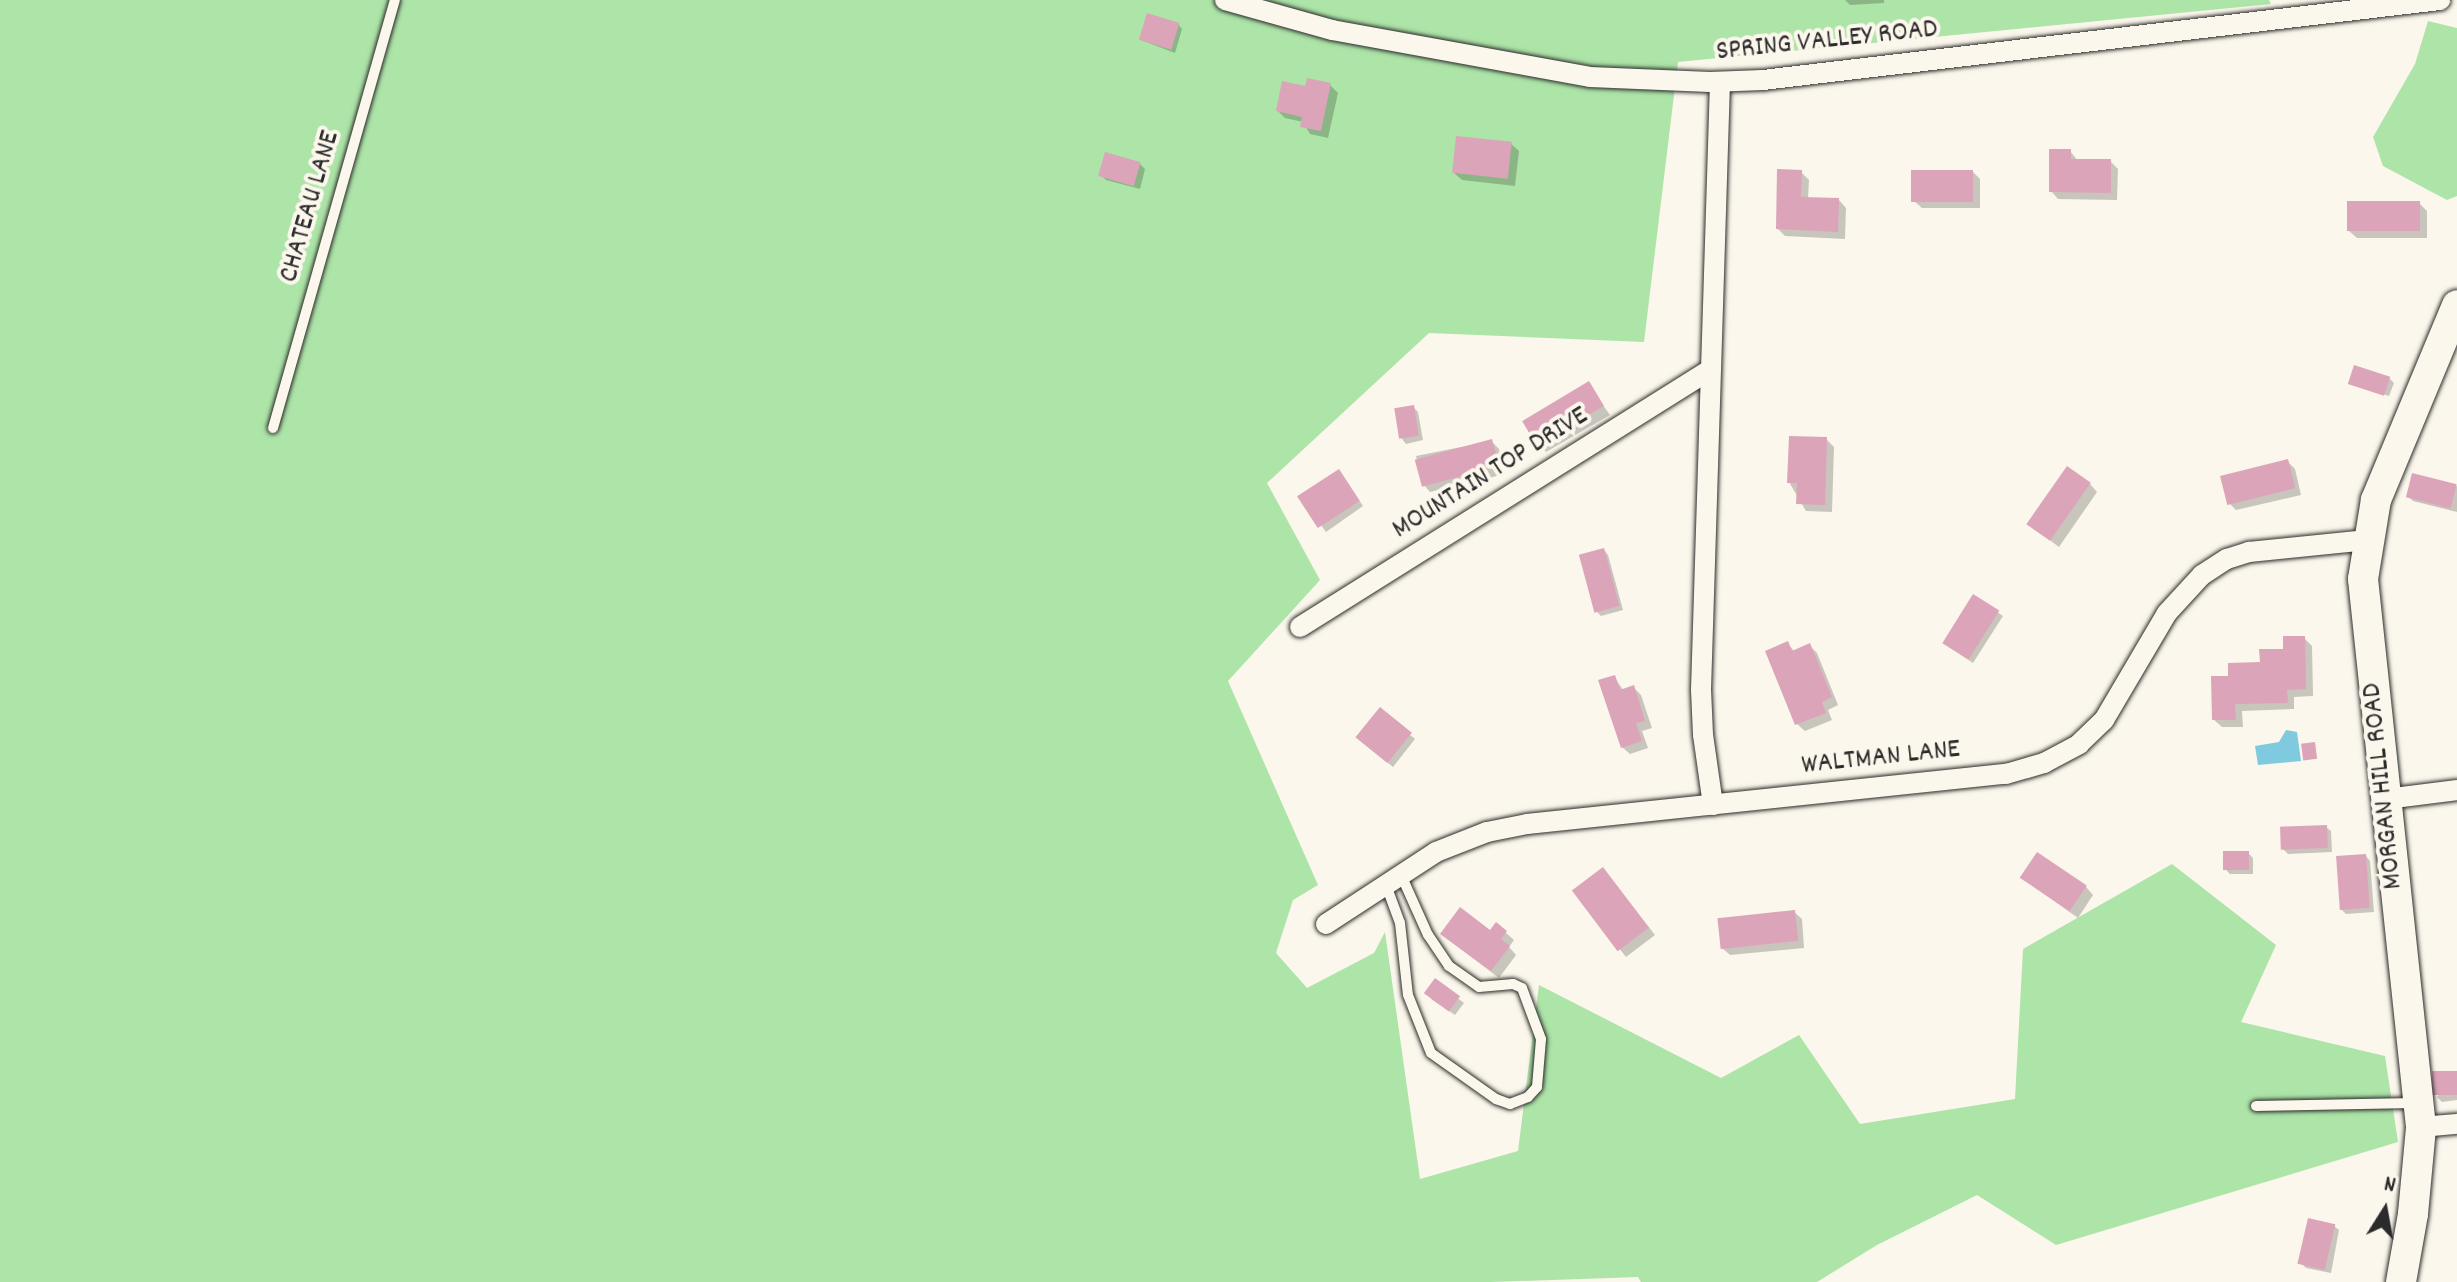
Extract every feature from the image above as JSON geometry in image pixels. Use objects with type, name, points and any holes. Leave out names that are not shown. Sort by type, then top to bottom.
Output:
[{"type":"main road","name":"MORGAN HILL ROAD","points":[[2401,1282],[2413,1214],[2420,1115],[2364,608],[2367,540],[2383,481],[2457,305]]},
{"type":"street","name":"SPRING VALLEY ROAD","points":[[1225,0],[1332,30],[1590,77],[1720,82],[2440,0]]},
{"type":"street","points":[[1713,805],[1703,735],[1701,690],[1720,82]]},
{"type":"street","name":"MOUNTAIN TOP DRIVE","points":[[1300,627],[1711,369]]},
{"type":"street","name":"WALTMAN LANE","points":[[1326,924],[1449,845],[1487,832],[1527,824],[2006,774],[2044,763],[2071,750],[2104,720],[2160,624],[2202,575],[2249,552],[2367,540]]},
{"type":"street","points":[[2386,799],[2457,790]]},
{"type":"street","points":[[2420,1115],[2457,1124]]},
{"type":"lane","name":"CHATEAU LANE","points":[[273,428],[395,0]]},
{"type":"lane","points":[[1394,880],[1449,966],[1479,987],[1513,984],[1522,988],[1541,1039],[1537,1087],[1528,1097],[1510,1104],[1496,1099],[1431,1053],[1408,995],[1394,880]]},
{"type":"lane","points":[[2256,1106],[2420,1115]]},
{"type":"green space","points":[[0,0],[2269,0],[2271,4],[1678,62],[1644,342],[1429,333],[1267,483],[1320,580],[1228,681],[1318,885],[1293,900],[1276,953],[1307,988],[1374,953],[1385,932],[1420,1179],[1518,1151],[1539,985],[1721,1078],[1799,1035],[1860,1124],[2015,1099],[2023,949],[2172,864],[2276,945],[2241,1022],[2385,1056],[2398,1142],[2056,1245],[1977,1195],[1877,1245],[1817,1282],[1641,1282],[1638,1277],[1492,1282],[0,1282]]},
{"type":"green space","points":[[2428,21],[2457,28],[2457,196],[2447,200],[2383,166],[2373,137],[2415,64]]},
{"type":"water","points":[[2286,730],[2297,732],[2301,761],[2258,765],[2255,746],[2279,742]]},
{"type":"building","points":[[1147,13],[1180,23],[1171,50],[1139,40]]},
{"type":"building","points":[[1307,78],[1331,83],[1321,131],[1300,127],[1302,117],[1276,111],[1282,81],[1305,86]]},
{"type":"building","points":[[1456,136],[1512,142],[1508,179],[1452,173]]},
{"type":"building","points":[[2049,149],[2071,149],[2071,159],[2111,159],[2111,193],[2049,192]]},
{"type":"building","points":[[1105,152],[1141,162],[1134,186],[1098,176]]},
{"type":"building","points":[[1777,169],[1802,170],[1801,197],[1839,198],[1838,232],[1776,229]]},
{"type":"building","points":[[1911,170],[1973,170],[1973,202],[1911,202]]},
{"type":"building","points":[[2347,201],[2420,201],[2420,231],[2347,231]]},
{"type":"building","points":[[2354,365],[2390,377],[2384,396],[2348,384]]},
{"type":"building","points":[[1589,381],[1604,406],[1537,446],[1522,421]]},
{"type":"building","points":[[1414,405],[1419,436],[1399,439],[1394,408]]},
{"type":"building","points":[[1789,436],[1827,437],[1825,505],[1796,504],[1797,483],[1787,483]]},
{"type":"building","points":[[1492,439],[1499,466],[1422,487],[1415,460]]},
{"type":"building","points":[[2288,459],[2295,488],[2227,505],[2220,476]]},
{"type":"building","points":[[2067,466],[2091,483],[2050,541],[2026,524]]},
{"type":"building","points":[[1339,469],[1360,501],[1318,528],[1297,496]]},
{"type":"building","points":[[2412,473],[2457,484],[2451,508],[2406,497]]},
{"type":"building","points":[[1604,548],[1620,606],[1594,613],[1579,555]]},
{"type":"building","points":[[1973,594],[1999,610],[1969,660],[1942,643]]},
{"type":"building","points":[[2283,636],[2305,636],[2306,689],[2287,690],[2288,703],[2235,704],[2236,720],[2212,720],[2211,676],[2228,676],[2228,663],[2260,662],[2259,649],[2283,649]]},
{"type":"building","points":[[1788,641],[1792,651],[1810,643],[1832,697],[1822,702],[1826,713],[1795,725],[1765,651]]},
{"type":"building","points":[[1615,675],[1620,690],[1634,685],[1645,721],[1636,723],[1642,741],[1621,748],[1598,680]]},
{"type":"building","points":[[1380,707],[1412,733],[1387,763],[1355,737]]},
{"type":"building","points":[[2315,742],[2317,759],[2303,761],[2301,744]]},
{"type":"building","points":[[2327,825],[2328,848],[2281,850],[2280,827]]},
{"type":"building","points":[[2223,851],[2249,851],[2249,870],[2223,870]]},
{"type":"building","points":[[2037,852],[2087,886],[2069,911],[2020,878]]},
{"type":"building","points":[[2366,854],[2370,908],[2340,910],[2336,856]]},
{"type":"building","points":[[1603,867],[1649,928],[1618,951],[1572,890]]},
{"type":"building","points":[[1460,907],[1490,930],[1496,922],[1507,931],[1501,939],[1510,946],[1491,971],[1440,934]]},
{"type":"building","points":[[1795,910],[1798,941],[1721,949],[1717,918]]},
{"type":"building","points":[[1435,978],[1460,996],[1449,1012],[1424,993]]},
{"type":"building","points":[[2432,1071],[2457,1071],[2457,1095],[2432,1095]]},
{"type":"building","points":[[2308,1218],[2335,1224],[2325,1270],[2297,1264]]}]
